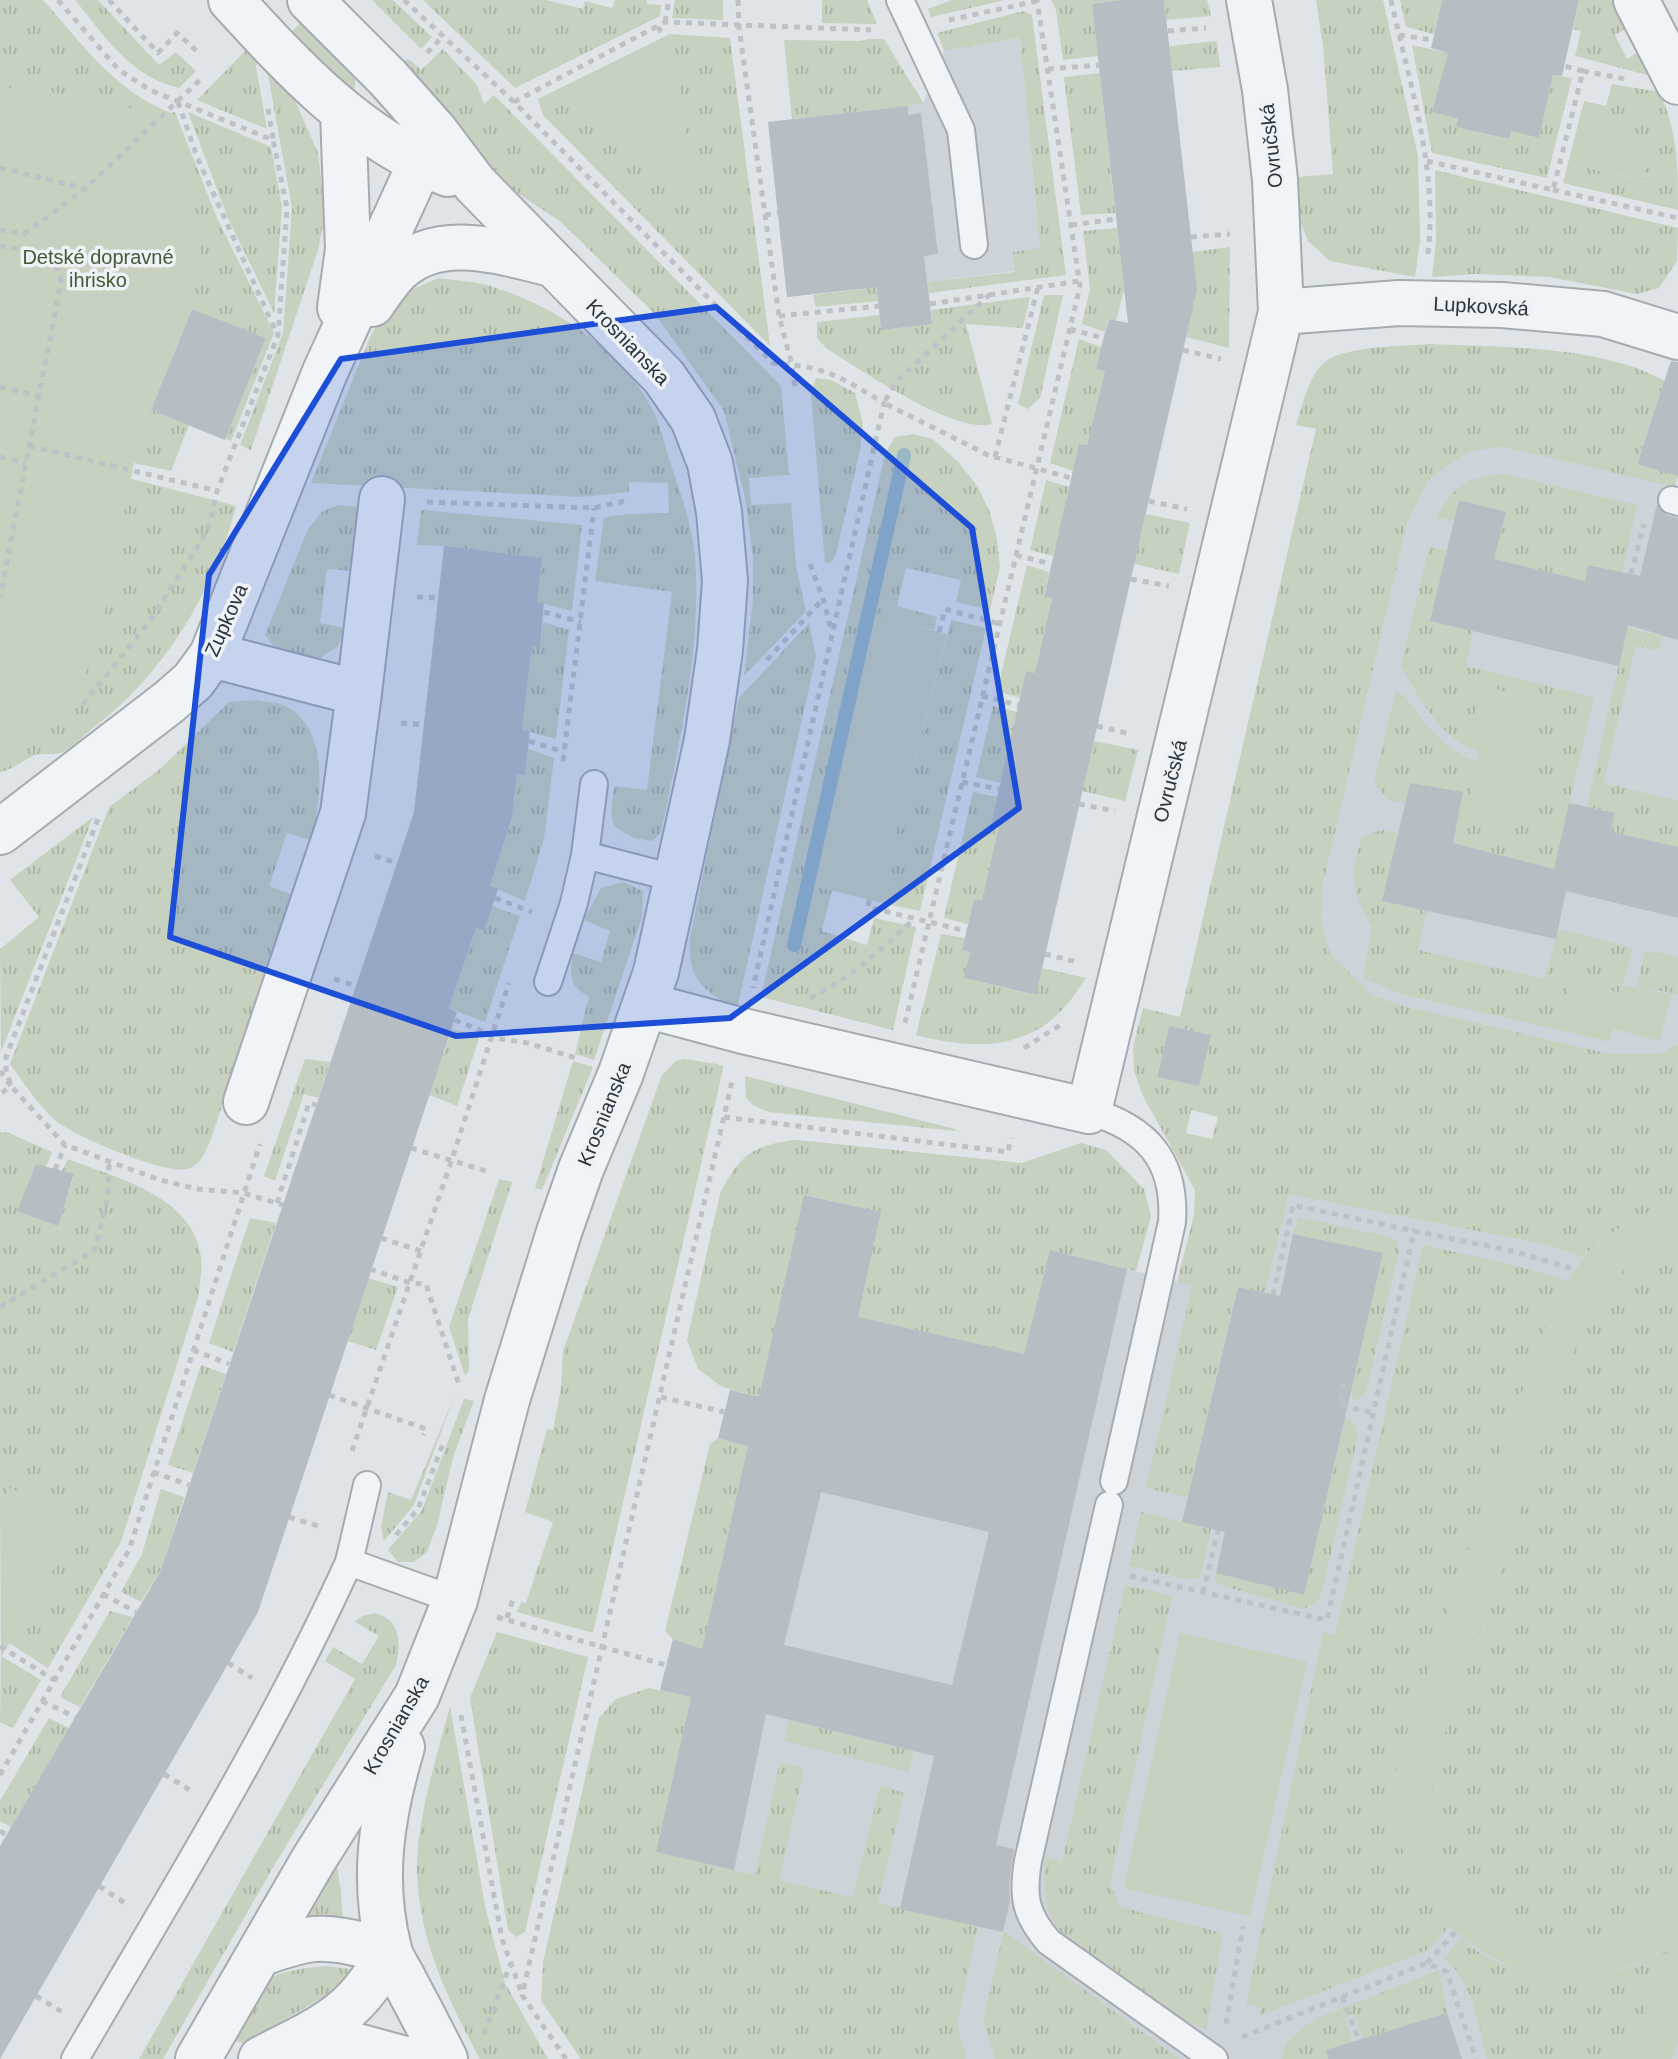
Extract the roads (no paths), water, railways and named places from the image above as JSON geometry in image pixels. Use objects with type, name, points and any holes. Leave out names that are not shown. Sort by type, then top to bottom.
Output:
[{"type":"street","name":"Krosnianska","points":[[231,0],[295,70],[343,112],[389,145],[428,147]]},
{"type":"street","name":"Krosnianska","points":[[198,2059],[314,1859],[417,1696],[455,1600],[510,1388],[559,1232],[646,1005],[678,879],[707,740],[715,695],[724,595],[719,512],[710,463],[693,419],[664,377],[475,184],[428,147],[388,78],[310,0]]},
{"type":"street","name":"Ovručská","points":[[1089,1111],[1281,312],[1275,180],[1265,90],[1249,0]]},
{"type":"street","points":[[1636,0],[1678,82]]},
{"type":"street","points":[[325,372],[345,283],[348,249],[343,112]]},
{"type":"street","points":[[325,372],[428,147]]},
{"type":"street","points":[[325,372],[385,285],[400,268],[424,254],[459,247],[488,249],[552,264]]},
{"type":"street","name":"Lupkovská","points":[[1281,312],[1399,303],[1502,305],[1603,314],[1677,334]]},
{"type":"street","name":"Zupkova","points":[[0,832],[169,702],[193,681],[212,655],[325,372]]},
{"type":"street","points":[[246,1102],[343,813],[374,708],[399,500]]},
{"type":"street","points":[[212,655],[374,708]]},
{"type":"street","points":[[646,1005],[743,1031],[1089,1111]]},
{"type":"street","points":[[417,1696],[388,1796],[380,1841],[381,1891],[389,1951],[463,2052]]},
{"type":"street","points":[[259,1954],[316,1939],[337,1940],[389,1951]]},
{"type":"street","points":[[261,2059],[331,2024],[365,1992],[389,1951]]},
{"type":"street","points":[[306,2038],[357,2046],[405,2059]]},
{"type":"lane","points":[[900,0],[961,130],[974,245]]},
{"type":"lane","points":[[548,982],[574,903],[585,855],[594,784]]},
{"type":"lane","points":[[585,855],[678,879]]},
{"type":"lane","points":[[1089,1111],[1114,1118],[1132,1128],[1148,1143],[1170,1179],[1174,1200],[1170,1236],[1024,1886],[1027,1908],[1037,1928],[1049,1942],[1213,2052]]},
{"type":"lane","points":[[75,2059],[300,1663],[349,1562],[367,1485]]},
{"type":"lane","points":[[349,1562],[455,1600]]},
{"type":"waterway","points":[[794,945],[904,455]]},
{"type":"park label","name":"Detské dopravné ihrisko","points":[[98,268]]}]
